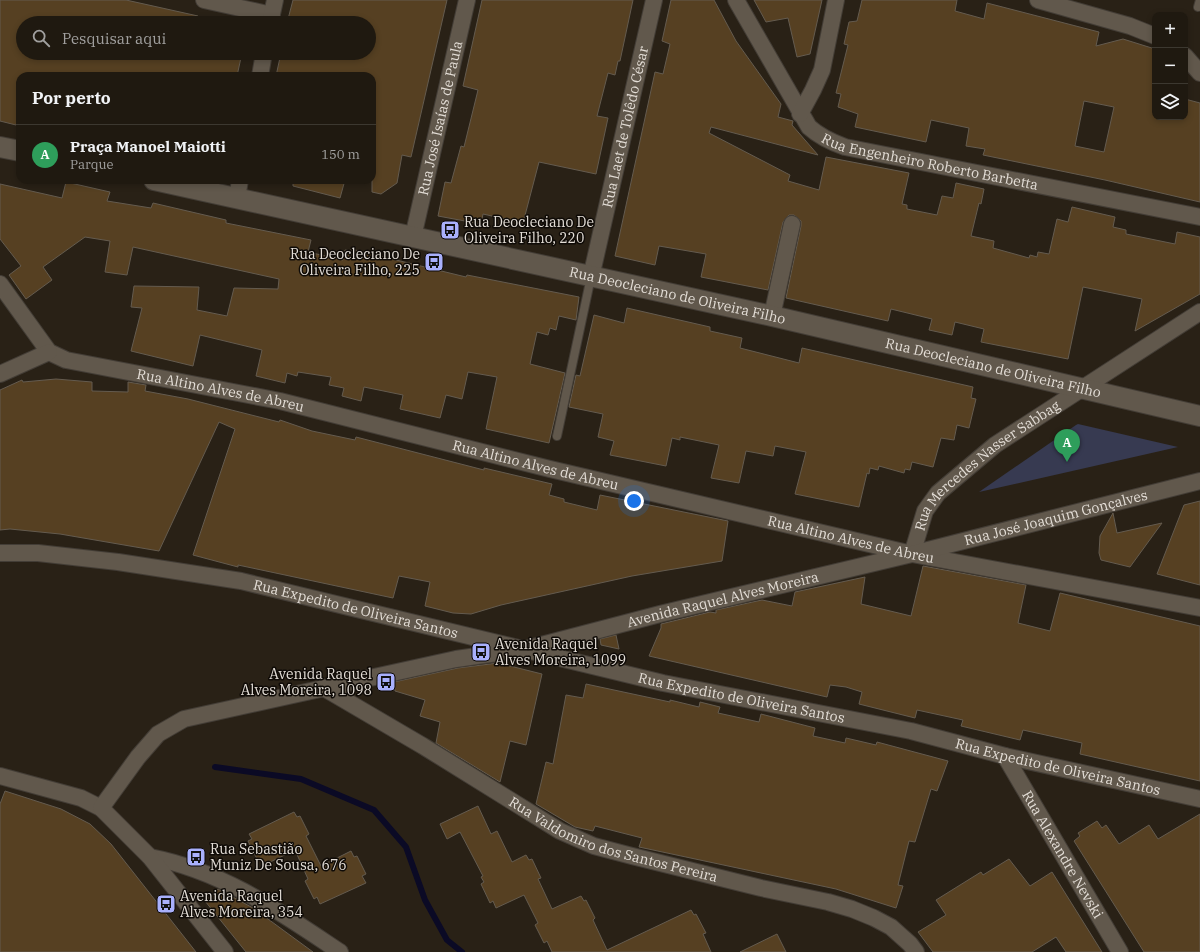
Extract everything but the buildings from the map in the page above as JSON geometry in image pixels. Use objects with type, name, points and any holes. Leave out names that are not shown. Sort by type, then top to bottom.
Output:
[{"type":"street","points":[[204,0],[272,13]]},
{"type":"street","name":"Rua José Isaías de Paula","points":[[413,237],[467,0]]},
{"type":"street","name":"Rua Laet de Tolêdo César","points":[[591,277],[654,0]]},
{"type":"street","name":"Rua Engenheiro Roberto Barbetta","points":[[736,0],[800,114],[809,128],[818,136],[845,147],[1200,217]]},
{"type":"street","points":[[800,114],[822,70],[836,0]]},
{"type":"street","points":[[1038,0],[1130,26],[1152,35]]},
{"type":"street","points":[[1188,59],[1200,73]]},
{"type":"street","points":[[261,72],[263,60]]},
{"type":"street","points":[[0,147],[16,151]]},
{"type":"street","name":"Rua Deocleciano de Oliveira Filho","points":[[191,184],[238,189],[413,237],[772,316],[1200,416]]},
{"type":"street","points":[[772,316],[792,224]]},
{"type":"street","name":"Rua Altino Alves de Abreu","points":[[0,284],[49,352],[66,360],[280,401],[550,469],[912,554],[1200,608]]},
{"type":"street","name":"Rua Mercedes Nasser Sabbag","points":[[912,554],[925,511],[938,493],[995,445],[1200,312]]},
{"type":"street","points":[[0,374],[49,352]]},
{"type":"street","name":"Rua José Joaquim Gonçalves","points":[[912,554],[1200,481]]},
{"type":"street","name":"Rua Expedito de Oliveira Santos","points":[[0,553],[38,553],[118,562],[241,581],[663,683],[911,730],[1005,756],[1200,799]]},
{"type":"street","name":"Avenida Raquel Alves Moreira","points":[[101,808],[138,757],[158,734],[184,719],[456,659],[526,649],[660,614],[912,554]]},
{"type":"street","name":"Rua Valdomiro dos Santos Pereira","points":[[324,688],[423,746],[494,792],[560,831],[594,846],[852,909],[891,927],[910,944],[916,952]]},
{"type":"street","name":"Rua Alexandre Nevski","points":[[1005,756],[1120,952]]},
{"type":"street","points":[[0,776],[66,794],[101,808],[150,857],[225,952]]},
{"type":"street","points":[[150,857],[192,867],[227,883],[280,912],[340,952]]},
{"type":"lane","points":[[556,436],[591,277]]},
{"type":"shaded area","points":[[1078,424],[1178,447],[979,492],[1076,425]]},
{"type":"waterway","points":[[215,767],[301,779],[374,810],[406,847],[425,900],[447,940],[462,952]]},
{"type":"place","name":"Rua Deocleciano De Oliveira Filho, 220","points":[[450,230]]},
{"type":"place","name":"Rua Deocleciano De Oliveira Filho, 225","points":[[434,262]]},
{"type":"place","name":"Praça Manoel Maiotti","points":[[1067,462]]},
{"type":"place","name":"Avenida Raquel Alves Moreira, 1099","points":[[481,652]]},
{"type":"place","name":"Avenida Raquel Alves Moreira, 1098","points":[[386,682]]},
{"type":"place","name":"Rua Sebastião Muniz De Sousa, 676","points":[[196,857]]},
{"type":"place","name":"Avenida Raquel Alves Moreira, 354","points":[[166,904]]}]
